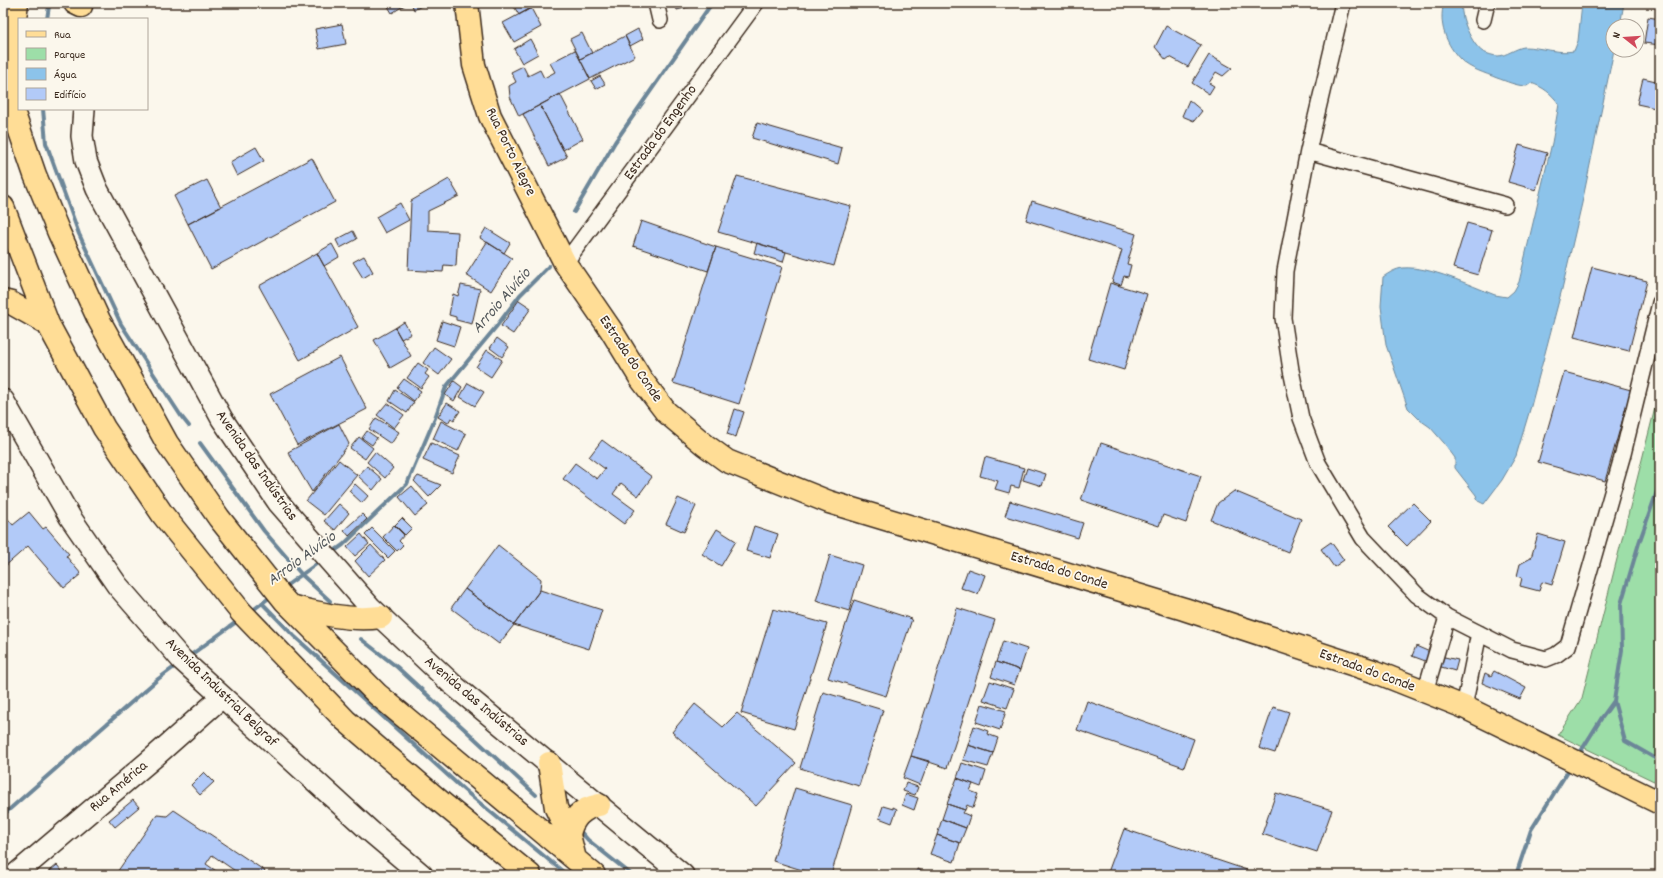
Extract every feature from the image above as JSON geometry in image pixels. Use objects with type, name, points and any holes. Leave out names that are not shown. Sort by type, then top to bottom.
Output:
[{"type":"main road","points":[[10,105],[14,25],[17,3]]},
{"type":"main road","points":[[14,25],[24,3]]},
{"type":"main road","name":"Rua Porto Alegre","points":[[467,3],[474,65],[490,116],[548,228]]},
{"type":"main road","points":[[3,82],[35,175],[99,320],[167,443],[219,518],[282,597],[376,694],[594,875]]},
{"type":"main road","name":"Avenida das Indústrias","points":[[84,110],[82,136],[86,161],[101,196],[222,419],[278,502],[370,607],[452,684],[683,875]]},
{"type":"main road","points":[[3,207],[48,324],[104,428],[163,515],[241,612],[345,720],[442,803],[530,875]]},
{"type":"main road","name":"Estrada do Conde","points":[[548,228],[565,263],[611,330],[641,379],[666,412],[705,445],[727,461],[829,502],[1184,609],[1376,672],[1464,707],[1660,803]]},
{"type":"main road","points":[[3,301],[11,303],[48,324]]},
{"type":"main road","name":"Avenida Industrial Belgraf","points":[[3,400],[70,517],[117,585],[186,663],[370,831],[422,875]]},
{"type":"main road","points":[[282,597],[334,617],[365,619],[381,617]]},
{"type":"main road","name":"Rua América","points":[[16,875],[222,697]]},
{"type":"main road","points":[[549,763],[556,808],[569,835],[575,859]]},
{"type":"main road","points":[[569,835],[575,818],[582,811],[599,805]]},
{"type":"street","points":[[656,3],[660,20]]},
{"type":"street","name":"Estrada do Engenho","points":[[565,263],[756,3]]},
{"type":"street","points":[[1343,3],[1308,151],[1285,271],[1283,318],[1300,418],[1318,463],[1363,538],[1417,595],[1447,617],[1512,650],[1546,659],[1556,655],[1568,646],[1622,454],[1660,304]]},
{"type":"street","points":[[1483,20],[1487,3]]},
{"type":"street","points":[[1308,151],[1505,205]]},
{"type":"street","points":[[1425,692],[1447,617]]},
{"type":"street","points":[[1464,707],[1479,633]]},
{"type":"green space","points":[[1660,388],[1660,784],[1558,735],[1582,698]]},
{"type":"water","points":[[1444,3],[1462,3],[1462,15],[1464,22],[1475,43],[1483,52],[1498,56],[1524,47],[1562,52],[1574,51],[1578,41],[1582,3],[1624,3],[1621,18],[1605,18],[1605,58],[1612,58],[1582,203],[1562,289],[1531,406],[1516,456],[1502,480],[1484,504],[1478,501],[1476,495],[1455,468],[1455,458],[1444,443],[1430,427],[1420,420],[1408,408],[1386,345],[1381,306],[1383,277],[1397,269],[1414,268],[1449,277],[1495,295],[1507,297],[1514,291],[1519,282],[1552,143],[1559,104],[1546,91],[1531,83],[1527,86],[1523,86],[1511,83],[1469,66],[1461,60],[1447,41],[1443,26],[1442,11]]},
{"type":"building","points":[[386,3],[408,3],[392,13]]},
{"type":"building","points":[[411,3],[427,3],[414,10]]},
{"type":"building","points":[[512,3],[540,3],[519,15]]},
{"type":"building","points":[[675,3],[696,3],[696,5],[677,10]]},
{"type":"building","points":[[531,8],[541,27],[514,42],[503,23]]},
{"type":"building","points":[[1648,17],[1660,19],[1660,45],[1645,43]]},
{"type":"building","points":[[342,24],[346,44],[319,49],[315,29]]},
{"type":"building","points":[[1166,26],[1201,45],[1188,67],[1170,57],[1166,60],[1155,47]]},
{"type":"building","points":[[638,29],[643,39],[630,46],[625,36]]},
{"type":"building","points":[[582,33],[592,53],[580,59],[570,39]]},
{"type":"building","points":[[625,36],[635,56],[590,79],[580,59]]},
{"type":"building","points":[[530,39],[538,54],[522,63],[514,49]]},
{"type":"building","points":[[575,50],[590,79],[519,116],[510,97],[509,86],[516,82],[511,72],[523,66],[528,76],[540,70],[544,78],[555,72],[550,63]]},
{"type":"building","points":[[1209,55],[1232,68],[1223,76],[1216,72],[1209,83],[1214,86],[1209,94],[1192,83]]},
{"type":"building","points":[[600,76],[605,84],[596,89],[591,81]]},
{"type":"building","points":[[1643,78],[1660,82],[1660,109],[1637,104]]},
{"type":"building","points":[[560,94],[583,139],[563,150],[540,105]]},
{"type":"building","points":[[1189,100],[1202,111],[1194,121],[1182,116]]},
{"type":"building","points":[[540,105],[567,157],[549,166],[523,114]]},
{"type":"building","points":[[757,123],[842,148],[838,164],[752,138]]},
{"type":"building","points":[[1519,145],[1547,153],[1536,190],[1508,182]]},
{"type":"building","points":[[256,147],[264,161],[237,176],[230,162]]},
{"type":"building","points":[[312,158],[335,202],[211,269],[188,224]]},
{"type":"building","points":[[737,176],[851,206],[834,266],[718,232]]},
{"type":"building","points":[[449,179],[459,196],[428,211],[428,230],[458,232],[456,266],[444,265],[443,272],[408,270],[411,201]]},
{"type":"building","points":[[207,180],[221,207],[188,224],[174,196]]},
{"type":"building","points":[[1032,201],[1136,234],[1127,264],[1131,265],[1128,277],[1124,276],[1121,285],[1112,282],[1122,250],[1026,220]]},
{"type":"building","points":[[400,203],[409,220],[385,233],[376,217]]},
{"type":"building","points":[[641,221],[716,247],[708,271],[633,246]]},
{"type":"building","points":[[1467,223],[1492,230],[1478,275],[1453,268]]},
{"type":"building","points":[[486,228],[510,243],[504,253],[480,238]]},
{"type":"building","points":[[353,231],[357,239],[340,248],[336,240]]},
{"type":"building","points":[[487,242],[512,258],[491,291],[466,275]]},
{"type":"building","points":[[757,243],[786,252],[783,262],[754,253]]},
{"type":"building","points":[[332,244],[339,257],[324,266],[317,253]]},
{"type":"building","points":[[716,247],[782,267],[739,404],[673,383]]},
{"type":"building","points":[[317,253],[358,327],[300,360],[259,286]]},
{"type":"building","points":[[364,256],[373,272],[363,278],[353,262]]},
{"type":"building","points":[[1592,267],[1647,281],[1629,351],[1574,337]]},
{"type":"building","points":[[1110,283],[1147,294],[1124,370],[1088,359]]},
{"type":"building","points":[[461,285],[480,289],[472,324],[456,320],[456,317],[449,315],[453,294],[458,296]]},
{"type":"building","points":[[519,300],[531,308],[513,334],[501,326]]},
{"type":"building","points":[[442,321],[460,327],[454,346],[436,340]]},
{"type":"building","points":[[404,322],[411,334],[401,339],[395,328]]},
{"type":"building","points":[[395,328],[411,356],[390,368],[374,340]]},
{"type":"building","points":[[497,338],[509,347],[502,357],[490,348]]},
{"type":"building","points":[[434,347],[451,359],[439,375],[423,363]]},
{"type":"building","points":[[487,350],[502,360],[491,377],[476,367]]},
{"type":"building","points":[[340,357],[367,409],[297,445],[270,394]]},
{"type":"building","points":[[418,363],[428,370],[425,374],[429,377],[421,388],[407,378]]},
{"type":"building","points":[[1564,372],[1631,390],[1605,481],[1538,462]]},
{"type":"building","points":[[404,379],[421,391],[414,401],[397,388]]},
{"type":"building","points":[[454,381],[462,387],[454,401],[445,395]]},
{"type":"building","points":[[468,383],[484,392],[475,406],[460,397]]},
{"type":"building","points":[[395,390],[414,402],[407,413],[389,401]]},
{"type":"building","points":[[387,403],[404,415],[394,428],[377,415]]},
{"type":"building","points":[[447,403],[460,411],[454,420],[451,418],[448,423],[438,417]]},
{"type":"building","points":[[735,409],[744,412],[736,437],[727,434]]},
{"type":"building","points":[[376,418],[399,432],[391,444],[369,429]]},
{"type":"building","points":[[441,421],[466,434],[458,451],[433,439]]},
{"type":"building","points":[[339,424],[349,444],[312,492],[288,452]]},
{"type":"building","points":[[367,431],[377,438],[372,445],[362,438]]},
{"type":"building","points":[[359,437],[373,448],[365,459],[350,448]]},
{"type":"building","points":[[602,440],[652,477],[638,496],[621,483],[613,494],[635,510],[624,524],[563,479],[575,463],[597,479],[605,469],[589,457]]},
{"type":"building","points":[[431,443],[460,456],[452,473],[423,460]]},
{"type":"building","points":[[1101,443],[1201,476],[1186,523],[1163,515],[1159,526],[1081,500]]},
{"type":"building","points":[[375,452],[393,468],[385,478],[367,462]]},
{"type":"building","points":[[985,457],[1024,468],[1019,488],[1011,486],[1009,493],[995,489],[998,481],[980,476]]},
{"type":"building","points":[[339,460],[357,475],[324,515],[306,501]]},
{"type":"building","points":[[367,466],[382,479],[373,490],[358,476]]},
{"type":"building","points":[[1027,468],[1046,474],[1042,486],[1023,480]]},
{"type":"building","points":[[418,476],[441,485],[429,497],[414,481]]},
{"type":"building","points":[[355,484],[368,496],[362,503],[349,491]]},
{"type":"building","points":[[412,486],[428,505],[415,516],[399,497]]},
{"type":"building","points":[[1234,491],[1301,519],[1288,552],[1211,520],[1218,503]]},
{"type":"building","points":[[678,498],[696,506],[684,532],[666,524]]},
{"type":"building","points":[[1010,501],[1083,523],[1078,538],[1005,516]]},
{"type":"building","points":[[1413,503],[1431,521],[1407,546],[1388,527]]},
{"type":"building","points":[[339,504],[349,513],[335,530],[324,521]]},
{"type":"building","points":[[29,512],[43,529],[46,527],[69,554],[66,556],[81,574],[64,588],[28,546],[3,568],[3,513],[13,525]]},
{"type":"building","points":[[362,514],[367,519],[349,536],[344,530]]},
{"type":"building","points":[[402,518],[412,528],[405,535],[395,525]]},
{"type":"building","points":[[394,525],[404,535],[399,541],[403,545],[397,551],[383,537]]},
{"type":"building","points":[[754,526],[778,534],[770,558],[746,551]]},
{"type":"building","points":[[372,528],[395,551],[388,558],[365,535]]},
{"type":"building","points":[[717,529],[736,541],[721,566],[702,554]]},
{"type":"building","points":[[361,534],[369,544],[355,556],[347,547]]},
{"type":"building","points":[[1538,534],[1565,542],[1552,585],[1542,582],[1539,591],[1520,586],[1522,578],[1517,576],[1520,564],[1531,558]]},
{"type":"building","points":[[1331,542],[1344,560],[1334,567],[1321,549]]},
{"type":"building","points":[[371,545],[385,560],[368,576],[355,561]]},
{"type":"building","points":[[498,545],[541,579],[540,590],[514,625],[465,589]]},
{"type":"building","points":[[830,555],[862,565],[849,611],[816,601]]},
{"type":"building","points":[[968,569],[985,575],[978,594],[961,588]]},
{"type":"building","points":[[465,589],[514,625],[499,644],[451,608]]},
{"type":"building","points":[[540,590],[602,610],[589,649],[514,625]]},
{"type":"building","points":[[854,600],[912,619],[886,696],[828,678]]},
{"type":"building","points":[[957,608],[995,620],[947,768],[911,756]]},
{"type":"building","points":[[773,609],[827,624],[794,729],[741,713]]},
{"type":"building","points":[[1003,641],[1027,649],[1020,670],[996,662]]},
{"type":"building","points":[[1416,646],[1432,653],[1428,662],[1412,656]]},
{"type":"building","points":[[1440,656],[1458,660],[1455,671],[1438,666]]},
{"type":"building","points":[[996,662],[1020,670],[1014,685],[991,677]]},
{"type":"building","points":[[1494,671],[1526,688],[1520,699],[1482,683],[1485,673],[1491,676]]},
{"type":"building","points":[[990,681],[1014,689],[1007,708],[983,700]]},
{"type":"building","points":[[823,692],[883,710],[859,786],[800,768]]},
{"type":"building","points":[[1087,701],[1194,739],[1184,767],[1077,730]]},
{"type":"building","points":[[695,704],[723,727],[737,713],[796,763],[756,806],[672,732]]},
{"type":"building","points":[[982,704],[1006,711],[1000,730],[976,722]]},
{"type":"building","points":[[1273,707],[1289,712],[1275,753],[1259,748]]},
{"type":"building","points":[[974,726],[988,731],[987,734],[998,738],[993,753],[968,745]]},
{"type":"building","points":[[968,745],[993,753],[988,767],[963,760]]},
{"type":"building","points":[[911,756],[929,761],[920,785],[903,778]]},
{"type":"building","points":[[962,763],[986,771],[981,787],[957,778]]},
{"type":"building","points":[[204,772],[214,782],[200,795],[191,785]]},
{"type":"building","points":[[957,778],[973,784],[970,791],[978,794],[973,808],[967,805],[965,810],[947,804]]},
{"type":"building","points":[[906,783],[918,787],[915,795],[903,791]]},
{"type":"building","points":[[795,788],[852,805],[831,875],[818,875],[773,861]]},
{"type":"building","points":[[1276,793],[1332,810],[1317,852],[1262,834]]},
{"type":"building","points":[[906,794],[918,798],[914,810],[902,805]]},
{"type":"building","points":[[133,800],[139,807],[115,827],[109,820]]},
{"type":"building","points":[[947,804],[965,810],[963,813],[970,816],[966,828],[942,819]]},
{"type":"building","points":[[883,806],[897,809],[892,823],[879,818]]},
{"type":"building","points":[[174,810],[265,871],[262,875],[241,875],[212,855],[206,864],[222,875],[115,875],[157,815],[167,816]]},
{"type":"building","points":[[942,819],[966,828],[960,843],[937,835]]},
{"type":"building","points":[[1124,829],[1247,870],[1245,875],[1107,875]]},
{"type":"building","points":[[937,835],[960,843],[954,862],[930,854]]},
{"type":"building","points":[[57,865],[62,871],[57,875],[45,875]]},
{"type":"building","points":[[917,869],[936,875],[915,875]]},
{"type":"waterway","name":"Arroio Alvício","points":[[574,212],[615,142],[712,3]]},
{"type":"waterway","points":[[47,18],[49,6]]},
{"type":"waterway","points":[[43,110],[46,143],[79,234],[121,324],[189,426]]},
{"type":"waterway","name":"Arroio Alvício","points":[[330,554],[343,545],[407,484],[435,418],[446,387],[496,327],[520,295],[549,266]]},
{"type":"waterway","points":[[200,443],[264,531],[302,575],[330,601]]},
{"type":"waterway","points":[[1660,483],[1639,543],[1621,604],[1622,650],[1614,701],[1625,741],[1660,761]]},
{"type":"waterway","name":"Arroio Alvício","points":[[283,588],[322,560]]},
{"type":"waterway","name":"Arroio Alvício","points":[[249,613],[273,595]]},
{"type":"waterway","points":[[262,603],[294,636],[464,790],[567,875]]},
{"type":"waterway","name":"Arroio Alvício","points":[[188,657],[239,620]]},
{"type":"waterway","points":[[361,639],[397,667],[536,795]]},
{"type":"waterway","name":"Arroio Alvício","points":[[3,815],[158,679],[177,665]]},
{"type":"waterway","points":[[1581,751],[1614,701]]},
{"type":"waterway","points":[[1516,875],[1531,830],[1568,771]]},
{"type":"waterway","points":[[581,832],[588,840],[632,875]]}]
